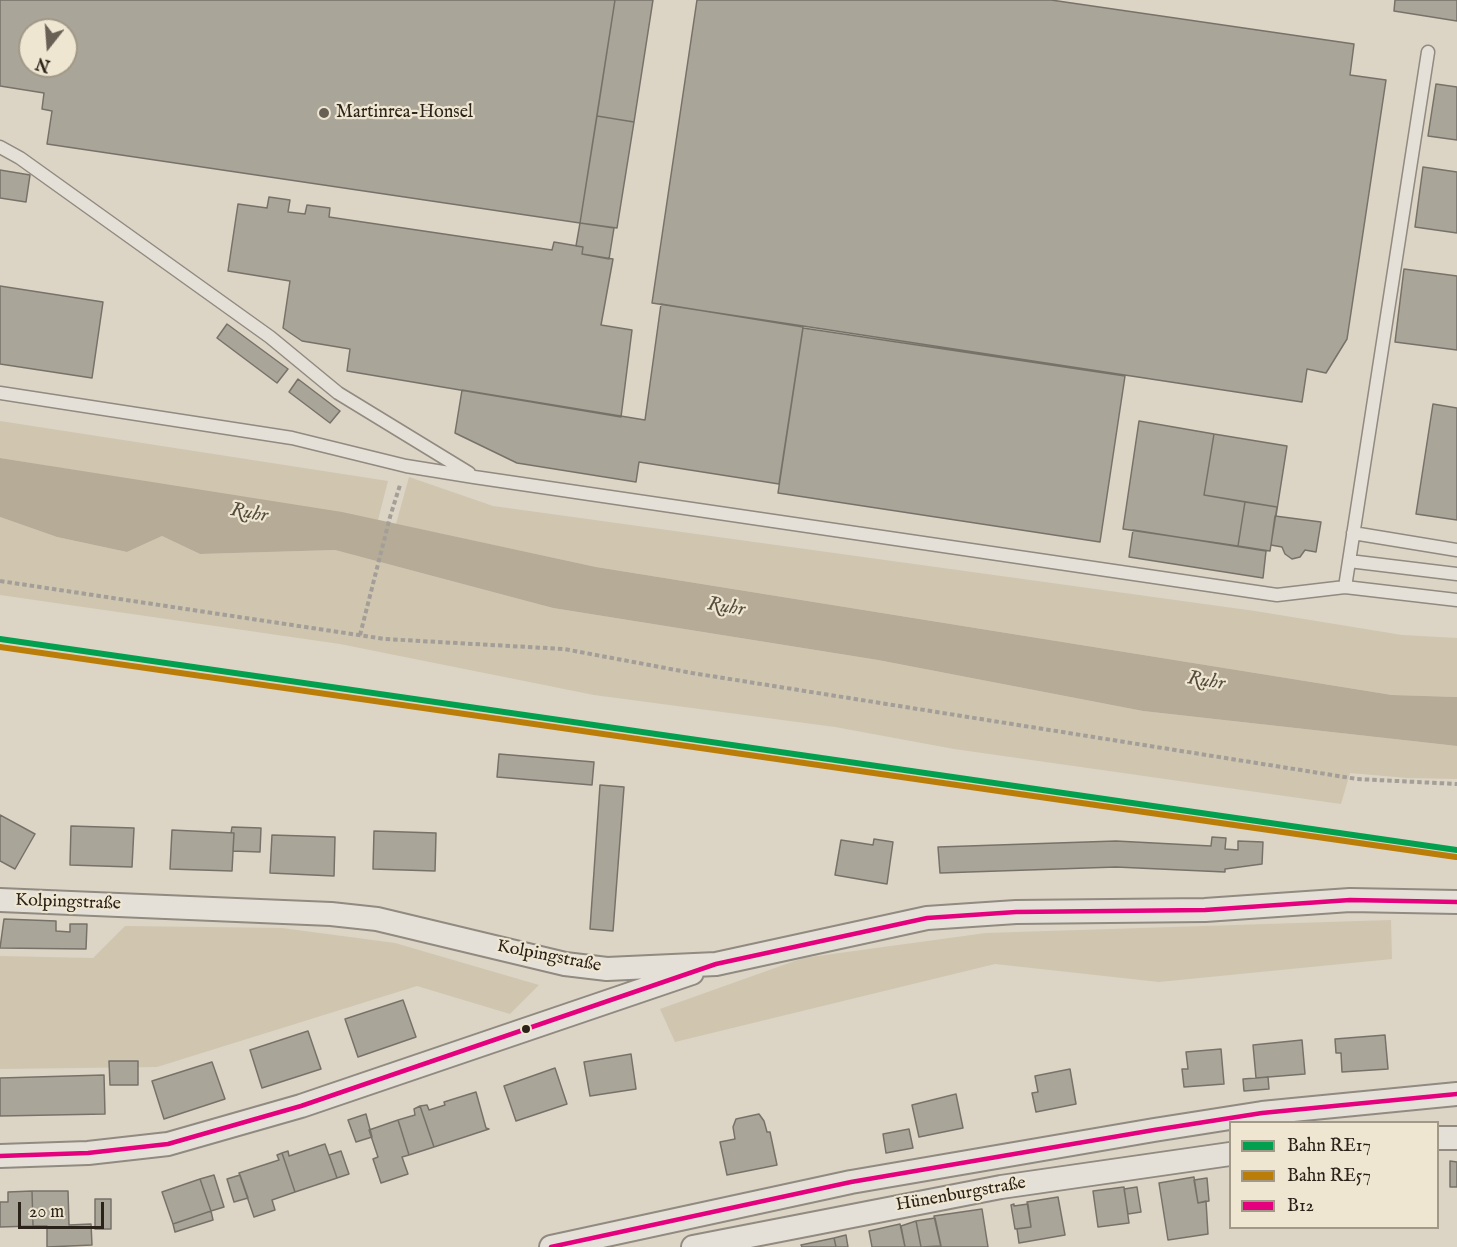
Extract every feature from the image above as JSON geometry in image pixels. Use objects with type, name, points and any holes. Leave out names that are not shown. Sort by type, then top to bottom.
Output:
[{"type":"street","name":"Kolpingstraße","points":[[0,900],[331,914],[377,919],[565,964],[607,969],[716,964],[927,918],[1016,912],[1205,910],[1350,900],[1457,902]]},
{"type":"street","points":[[0,1156],[88,1153],[145,1148],[179,1141],[346,1091],[716,964]]},
{"type":"street","name":"Hünenburgstraße","points":[[551,1247],[850,1182],[1143,1132],[1262,1113],[1457,1094]]},
{"type":"street","points":[[1439,1138],[1457,1138]]},
{"type":"street","name":"Hünenburgstraße","points":[[693,1247],[968,1192],[1229,1154]]},
{"type":"lane","points":[[1345,587],[1428,52]]},
{"type":"lane","points":[[0,147],[20,158],[270,337],[353,403],[474,477]]},
{"type":"lane","points":[[0,393],[292,438],[406,466],[474,477],[1277,595],[1345,587],[1457,600]]},
{"type":"lane","points":[[1353,534],[1457,550]]},
{"type":"lane","points":[[1349,561],[1457,574]]},
{"type":"path","points":[[360,635],[401,483]]},
{"type":"path","points":[[0,581],[360,635],[448,644],[564,649],[692,673],[1357,779],[1388,783],[1457,784]]},
{"type":"shaded area","points":[[0,421],[388,481],[378,520],[0,458]]},
{"type":"shaded area","points":[[409,477],[493,506],[1255,611],[1402,635],[1457,638],[1457,697],[1392,695],[596,567],[396,524]]},
{"type":"shaded area","points":[[0,517],[57,537],[127,552],[162,536],[200,554],[335,550],[553,608],[878,660],[1143,711],[1457,746],[1457,779],[1407,778],[1350,773],[1341,804],[954,749],[835,727],[594,695],[340,644],[0,595]]},
{"type":"shaded area","points":[[1391,920],[1392,959],[1159,982],[995,964],[675,1042],[660,1009],[803,958],[986,933]]},
{"type":"shaded area","points":[[125,926],[282,928],[395,943],[539,985],[510,1014],[417,986],[157,1067],[0,1069],[0,956],[93,958]]},
{"type":"water","name":"Ruhr","points":[[0,458],[342,512],[596,567],[1392,695],[1457,697],[1457,746],[1143,711],[878,660],[553,608],[335,550],[200,554],[162,536],[127,552],[57,537],[0,517]]},
{"type":"building","name":"Martinrea-Honsel","points":[[0,0],[615,0],[580,223],[47,144],[52,111],[42,109],[44,93],[0,86]]},
{"type":"building","points":[[615,0],[653,0],[634,122],[597,116]]},
{"type":"building","points":[[697,0],[1051,0],[1354,44],[1350,75],[1386,80],[1347,339],[1326,373],[1307,369],[1302,402],[652,303]]},
{"type":"building","points":[[1395,0],[1457,0],[1457,21],[1394,11]]},
{"type":"building","points":[[1436,84],[1457,87],[1457,140],[1428,136]]},
{"type":"building","points":[[597,116],[634,122],[617,228],[580,223]]},
{"type":"building","points":[[1423,167],[1457,172],[1457,233],[1415,227]]},
{"type":"building","points":[[0,170],[30,175],[26,202],[0,198]]},
{"type":"building","points":[[269,197],[290,200],[288,212],[305,214],[307,205],[330,208],[329,217],[552,250],[554,242],[583,247],[582,254],[613,259],[601,325],[632,330],[621,417],[347,371],[350,349],[302,341],[283,328],[290,281],[228,271],[238,204],[267,208]]},
{"type":"building","points":[[580,223],[614,228],[609,259],[582,254],[583,247],[576,246]]},
{"type":"building","points":[[1404,269],[1457,276],[1457,350],[1395,342]]},
{"type":"building","points":[[0,286],[103,302],[92,378],[0,364]]},
{"type":"building","points":[[661,304],[803,327],[779,484],[639,462],[636,482],[517,463],[455,433],[462,390],[645,420]]},
{"type":"building","points":[[227,324],[288,369],[277,383],[217,338]]},
{"type":"building","points":[[803,328],[1125,376],[1100,542],[778,493]]},
{"type":"building","points":[[298,379],[340,411],[330,423],[289,392]]},
{"type":"building","points":[[1433,404],[1457,408],[1457,520],[1416,514]]},
{"type":"building","points":[[1139,421],[1214,434],[1204,495],[1245,502],[1238,546],[1123,529]]},
{"type":"building","points":[[1214,434],[1287,446],[1276,516],[1277,507],[1204,495]]},
{"type":"building","points":[[1245,502],[1277,507],[1270,551],[1238,546]]},
{"type":"building","points":[[1275,516],[1321,522],[1316,552],[1305,550],[1300,557],[1292,559],[1285,554],[1282,547],[1271,545]]},
{"type":"building","points":[[1133,530],[1266,551],[1263,578],[1129,557]]},
{"type":"building","points":[[499,754],[594,762],[592,785],[497,777]]},
{"type":"building","points":[[600,785],[624,787],[613,931],[590,929]]},
{"type":"building","points":[[0,815],[35,834],[15,869],[0,861]]},
{"type":"building","points":[[71,826],[134,828],[132,867],[70,865]]},
{"type":"building","points":[[232,827],[261,828],[260,852],[233,851]]},
{"type":"building","points":[[172,830],[234,833],[232,871],[170,869]]},
{"type":"building","points":[[374,831],[436,833],[435,871],[373,869]]},
{"type":"building","points":[[272,835],[335,837],[334,876],[270,873]]},
{"type":"building","points":[[1212,837],[1226,838],[1225,849],[1238,850],[1238,841],[1263,842],[1262,864],[1225,869],[1225,872],[1116,867],[940,873],[938,847],[1116,841],[1211,846]]},
{"type":"building","points":[[874,839],[893,842],[887,884],[835,875],[841,840],[873,845]]},
{"type":"building","points":[[4,919],[56,921],[56,931],[70,932],[70,924],[87,924],[86,949],[0,948]]},
{"type":"building","points":[[403,1000],[416,1037],[358,1057],[345,1019]]},
{"type":"building","points":[[308,1031],[321,1069],[262,1088],[250,1050]]},
{"type":"building","points":[[1385,1035],[1388,1069],[1342,1072],[1341,1053],[1336,1053],[1335,1039]]},
{"type":"building","points":[[1302,1040],[1305,1074],[1256,1078],[1253,1045]]},
{"type":"building","points":[[1221,1049],[1224,1084],[1184,1087],[1182,1069],[1188,1069],[1186,1052]]},
{"type":"building","points":[[631,1054],[636,1089],[590,1096],[584,1062]]},
{"type":"building","points":[[109,1061],[138,1061],[138,1085],[110,1085]]},
{"type":"building","points":[[212,1062],[225,1099],[164,1119],[152,1081]]},
{"type":"building","points":[[555,1068],[567,1104],[516,1121],[504,1086]]},
{"type":"building","points":[[1070,1069],[1076,1104],[1036,1112],[1032,1093],[1038,1092],[1035,1076]]},
{"type":"building","points":[[104,1075],[105,1114],[0,1116],[0,1078]]},
{"type":"building","points":[[1268,1077],[1269,1089],[1244,1091],[1243,1079]]},
{"type":"building","points":[[476,1092],[486,1128],[489,1129],[434,1147],[420,1106],[427,1105],[429,1110],[445,1105],[444,1102]]},
{"type":"building","points":[[956,1094],[963,1128],[919,1137],[912,1105]]},
{"type":"building","points":[[420,1106],[434,1147],[409,1155],[398,1120],[415,1115],[414,1109]]},
{"type":"building","points":[[366,1114],[372,1137],[356,1142],[348,1120]]},
{"type":"building","points":[[759,1114],[767,1132],[770,1132],[777,1165],[727,1175],[720,1142],[735,1139],[733,1127],[736,1119]]},
{"type":"building","points":[[398,1120],[409,1155],[402,1157],[408,1174],[381,1183],[373,1159],[378,1157],[369,1130]]},
{"type":"building","points":[[909,1129],[913,1148],[886,1153],[883,1134]]},
{"type":"building","points":[[325,1144],[337,1178],[295,1192],[282,1153],[288,1151],[289,1156]]},
{"type":"building","points":[[341,1151],[349,1174],[337,1178],[329,1155]]},
{"type":"building","points":[[282,1153],[295,1192],[272,1200],[275,1210],[254,1217],[239,1173],[279,1160],[277,1155]]},
{"type":"building","points":[[1450,1161],[1457,1162],[1457,1187],[1450,1187]]},
{"type":"building","points":[[214,1175],[224,1207],[211,1211],[200,1179]]},
{"type":"building","points":[[240,1175],[248,1198],[234,1202],[227,1179]]},
{"type":"building","points":[[1194,1177],[1198,1203],[1206,1201],[1208,1234],[1168,1240],[1159,1183]]},
{"type":"building","points":[[1207,1178],[1209,1201],[1198,1203],[1194,1180]]},
{"type":"building","points":[[200,1179],[211,1211],[173,1224],[162,1192]]},
{"type":"building","points":[[1124,1187],[1129,1223],[1098,1227],[1093,1191]]},
{"type":"building","points":[[1137,1187],[1141,1212],[1128,1214],[1124,1189]]},
{"type":"building","points":[[32,1191],[68,1191],[69,1225],[91,1224],[92,1245],[47,1247],[47,1226],[33,1226]]},
{"type":"building","points":[[32,1191],[33,1226],[0,1227],[0,1202],[8,1202],[8,1192]]},
{"type":"building","points":[[1058,1197],[1065,1235],[1019,1243],[1017,1229],[1031,1227],[1027,1202]]},
{"type":"building","points":[[95,1199],[111,1199],[111,1229],[95,1229]]},
{"type":"building","points":[[1014,1204],[1014,1206],[1028,1204],[1031,1227],[1015,1229],[1011,1205]]},
{"type":"building","points":[[982,1209],[988,1247],[941,1247],[934,1216]]},
{"type":"building","points":[[211,1211],[213,1220],[175,1232],[173,1224]]},
{"type":"building","points":[[935,1218],[941,1246],[921,1247],[916,1221]]},
{"type":"building","points":[[916,1221],[921,1247],[905,1247],[901,1226]]},
{"type":"building","points":[[900,1224],[905,1247],[872,1247],[869,1231]]},
{"type":"building","points":[[846,1235],[848,1247],[836,1247],[834,1238]]},
{"type":"building","points":[[834,1238],[836,1247],[802,1247],[801,1245]]},
{"type":"rail line","name":"RE17","points":[[0,639],[1457,850]]},
{"type":"rail line","name":"RE57","points":[[0,647],[1456,857]]},
{"type":"transit line","name":"B12","points":[[0,1156],[88,1153],[168,1144],[301,1106],[716,964],[927,918],[1016,912],[1205,910],[1350,900],[1457,902]]},
{"type":"transit line","name":"B12","points":[[551,1247],[851,1182],[1154,1130],[1262,1113],[1457,1094]]},
{"type":"place","name":"Martinrea-Honsel","points":[[324,113]]}]
